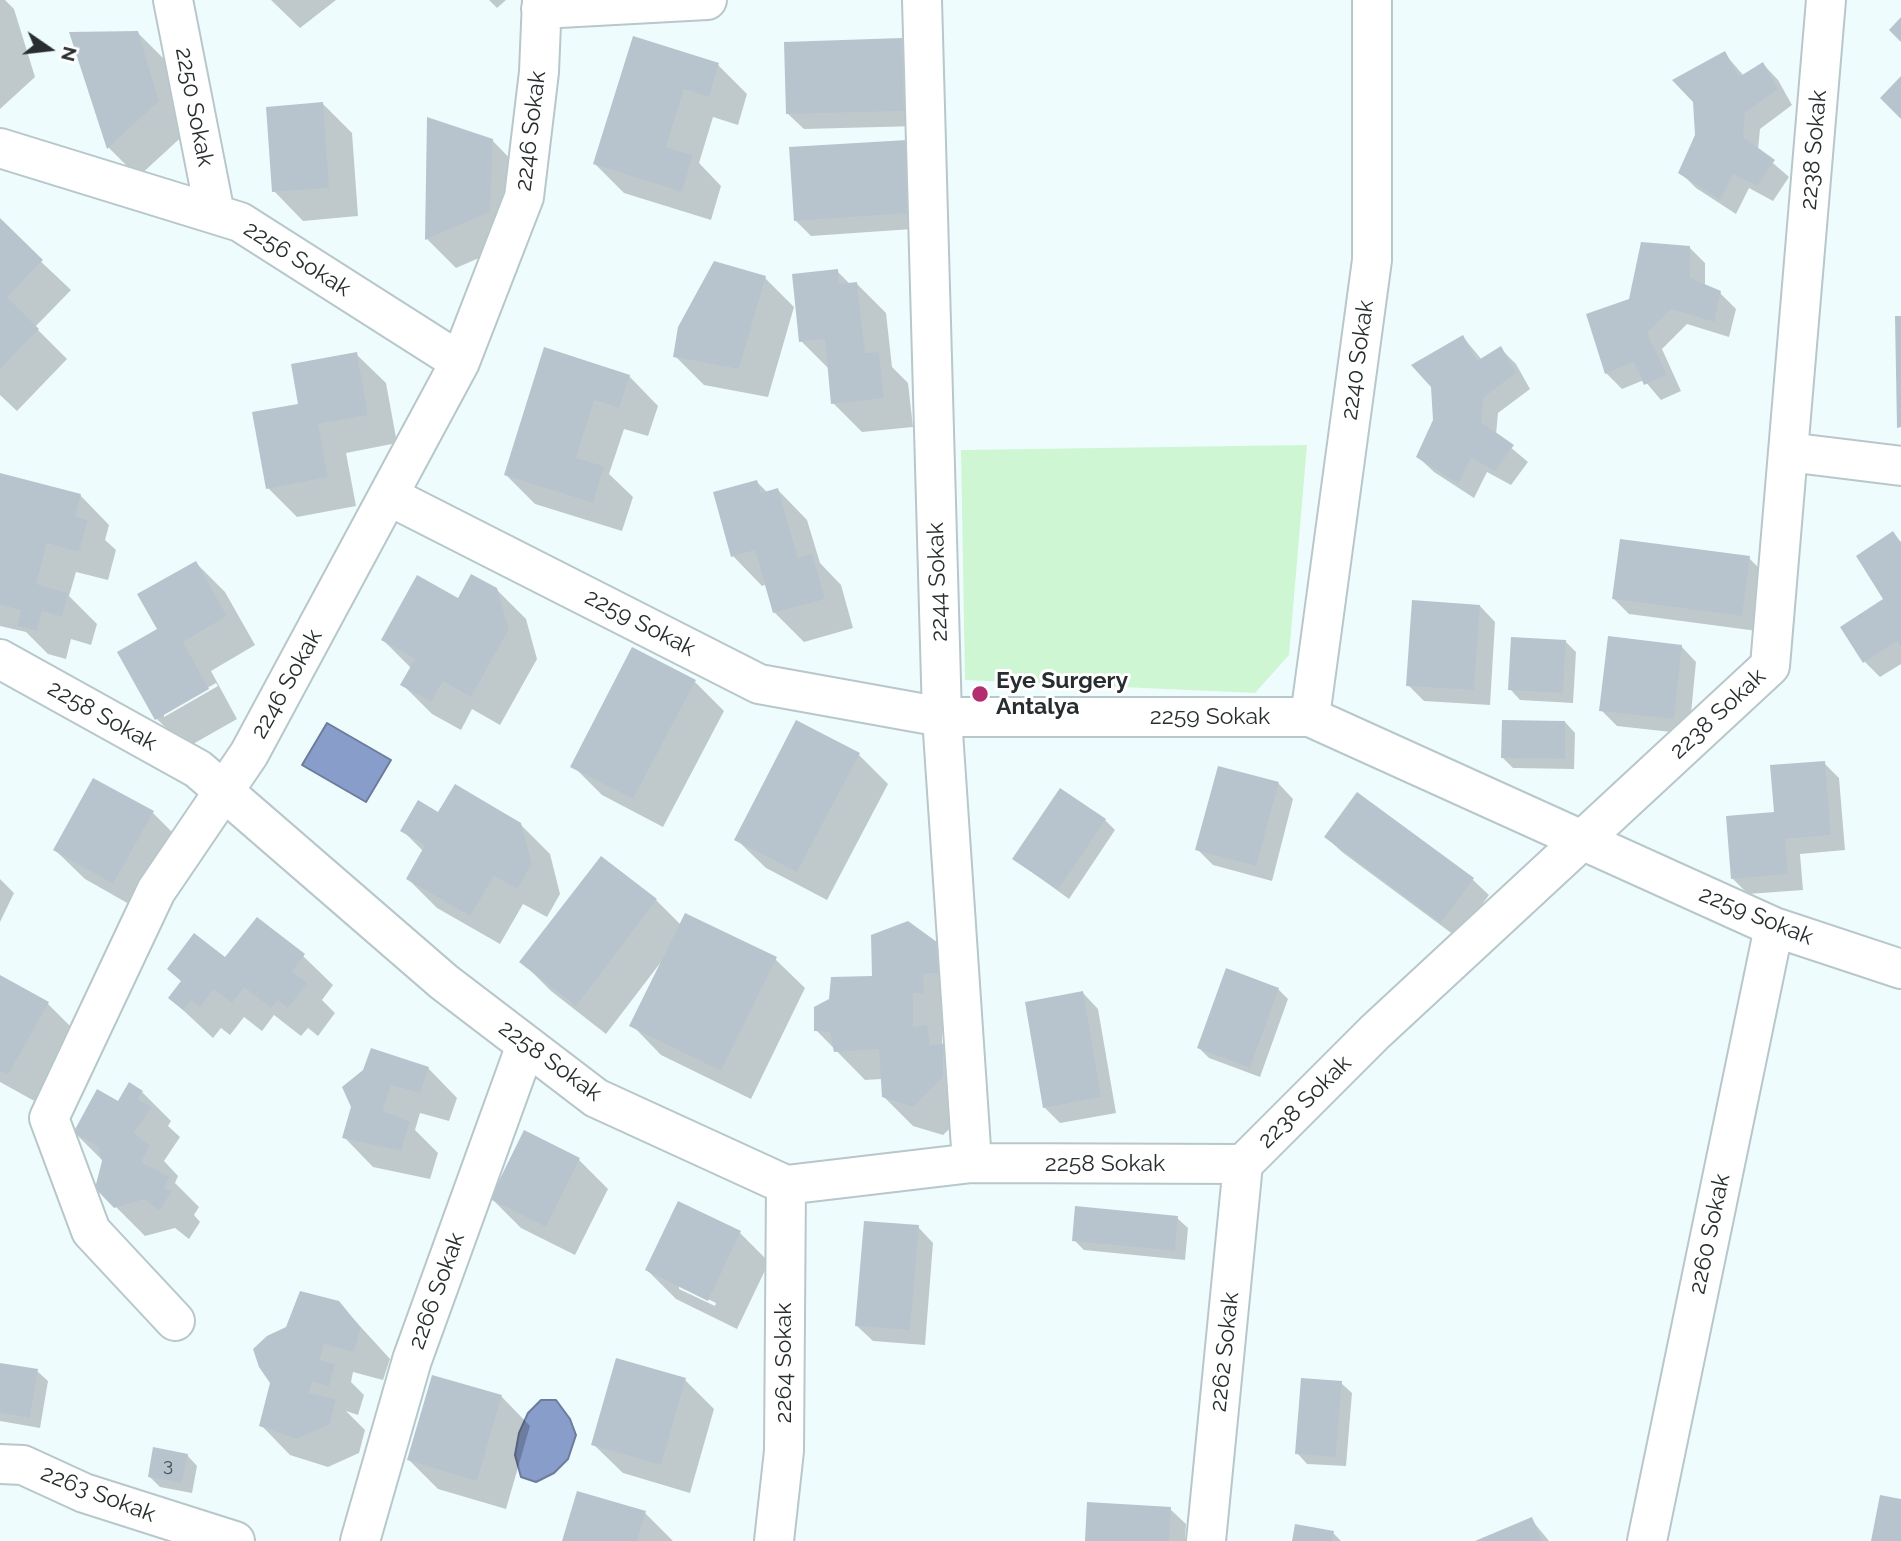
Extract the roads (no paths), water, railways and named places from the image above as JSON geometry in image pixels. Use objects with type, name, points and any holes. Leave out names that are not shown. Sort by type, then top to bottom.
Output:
[{"type":"street","name":"2250 Sokak","points":[[173,0],[215,214]]},
{"type":"street","points":[[541,4],[707,0]]},
{"type":"street","name":"2244 Sokak","points":[[922,0],[942,717],[972,1163]]},
{"type":"street","name":"2240 Sokak","points":[[1310,717],[1372,260],[1372,0]]},
{"type":"street","name":"2238 Sokak","points":[[1243,1164],[1375,1032],[1770,666],[1826,0]]},
{"type":"street","name":"2246 Sokak","points":[[175,1321],[90,1231],[49,1118],[156,891],[249,754],[460,362],[524,197],[539,72],[541,4]]},
{"type":"street","name":"2256 Sokak","points":[[0,148],[240,222],[460,362]]},
{"type":"street","points":[[1788,453],[1901,466]]},
{"type":"street","name":"2259 Sokak","points":[[389,496],[760,684],[942,717],[1310,717],[1774,926],[1901,969]]},
{"type":"street","name":"2258 Sokak","points":[[0,659],[198,769],[444,982],[596,1098],[786,1185],[972,1163],[1243,1164]]},
{"type":"street","name":"2260 Sokak","points":[[1647,1541],[1774,926]]},
{"type":"street","name":"2266 Sokak","points":[[360,1541],[412,1360],[526,1045]]},
{"type":"street","name":"2262 Sokak","points":[[1206,1541],[1243,1164]]},
{"type":"street","name":"2264 Sokak","points":[[774,1541],[783,1451],[786,1185]]},
{"type":"street","name":"2263 Sokak","points":[[0,1464],[23,1465],[84,1493],[235,1541]]},
{"type":"water","points":[[327,723],[391,760],[366,802],[302,765]]},
{"type":"water","points":[[541,1400],[556,1400],[570,1419],[576,1435],[568,1459],[554,1473],[536,1482],[521,1477],[515,1455],[519,1433],[528,1413]]},
{"type":"place","name":"Eye Surgery Antalya","points":[[980,694]]}]
